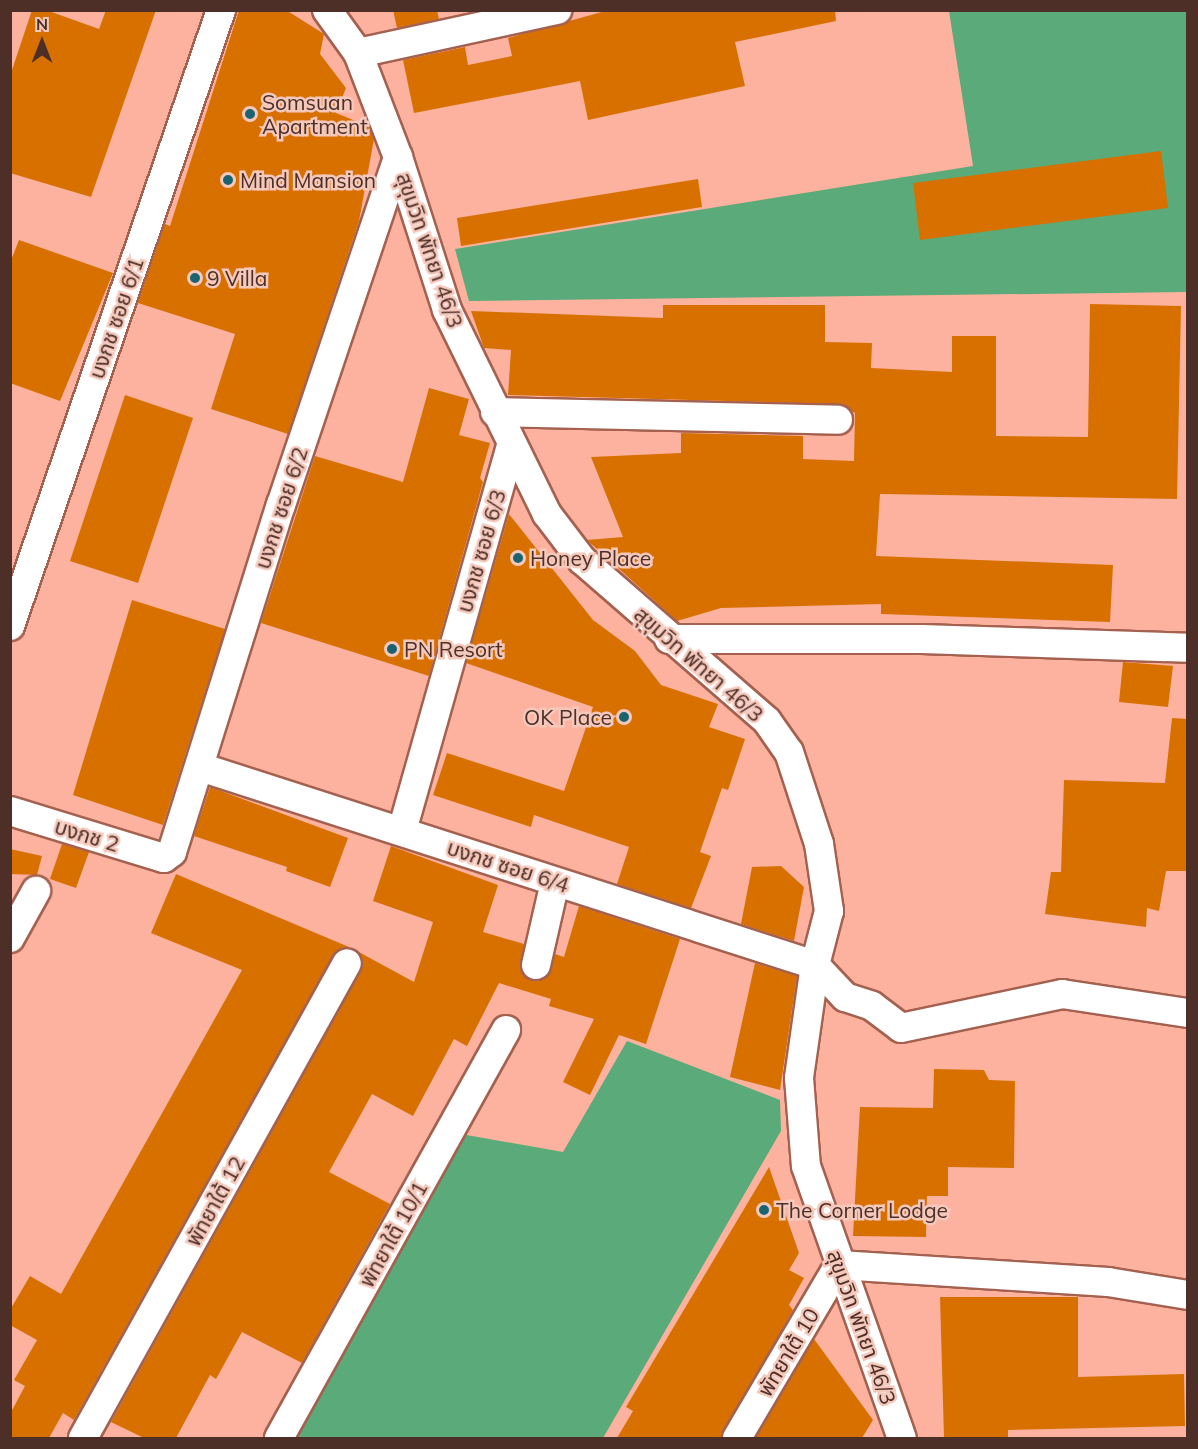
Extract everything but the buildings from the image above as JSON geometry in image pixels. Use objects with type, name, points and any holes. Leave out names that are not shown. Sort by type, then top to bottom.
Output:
[{"type":"street","name":"บงกช ซอย 6/1","points":[[10,626],[221,10]]},
{"type":"street","name":"สุขุมวิท พัทยา 46/3","points":[[327,10],[358,53],[398,157],[447,310],[511,445],[547,514],[582,560],[669,639],[766,721],[789,752],[819,844],[829,911],[815,966],[799,1078],[800,1116],[806,1166],[839,1265],[902,1438]]},
{"type":"street","points":[[358,53],[556,10]]},
{"type":"street","name":"บงกช ซอย 6/2","points":[[164,858],[172,852],[281,505],[398,157]]},
{"type":"street","points":[[495,412],[838,420]]},
{"type":"street","name":"บงกช ซอย 6/3","points":[[402,831],[511,445]]},
{"type":"street","points":[[669,639],[922,639],[1188,648]]},
{"type":"street","name":"บงกช ซอย 6/4","points":[[200,767],[815,966]]},
{"type":"street","name":"บงกช 2","points":[[10,811],[164,858]]},
{"type":"street","points":[[536,964],[555,882]]},
{"type":"street","points":[[10,938],[36,891]]},
{"type":"street","name":"พัทยาใต้ 12","points":[[82,1438],[347,963]]},
{"type":"street","points":[[815,966],[845,998],[872,1006],[901,1028],[1062,994],[1188,1013]]},
{"type":"street","name":"พัทยาใต้ 10/1","points":[[279,1438],[506,1030]]},
{"type":"street","points":[[839,1265],[1108,1282],[1163,1294],[1188,1294]]},
{"type":"street","name":"พัทยาใต้ 10","points":[[737,1438],[839,1265]]},
{"type":"green space","points":[[949,11],[1187,11],[1187,292],[469,301],[455,249],[973,166]]},
{"type":"green space","points":[[627,1041],[780,1100],[781,1131],[603,1438],[297,1438],[461,1134],[563,1152]]},
{"type":"place","name":"Somsuan Apartment","points":[[250,114]]},
{"type":"place","name":"Mind Mansion","points":[[228,180]]},
{"type":"place","name":"9 Villa","points":[[195,278]]},
{"type":"place","name":"Honey Place","points":[[518,558]]},
{"type":"place","name":"PN Resort","points":[[392,649]]},
{"type":"place","name":"OK Place","points":[[624,717]]},
{"type":"place","name":"The Corner Lodge","points":[[764,1210]]}]
